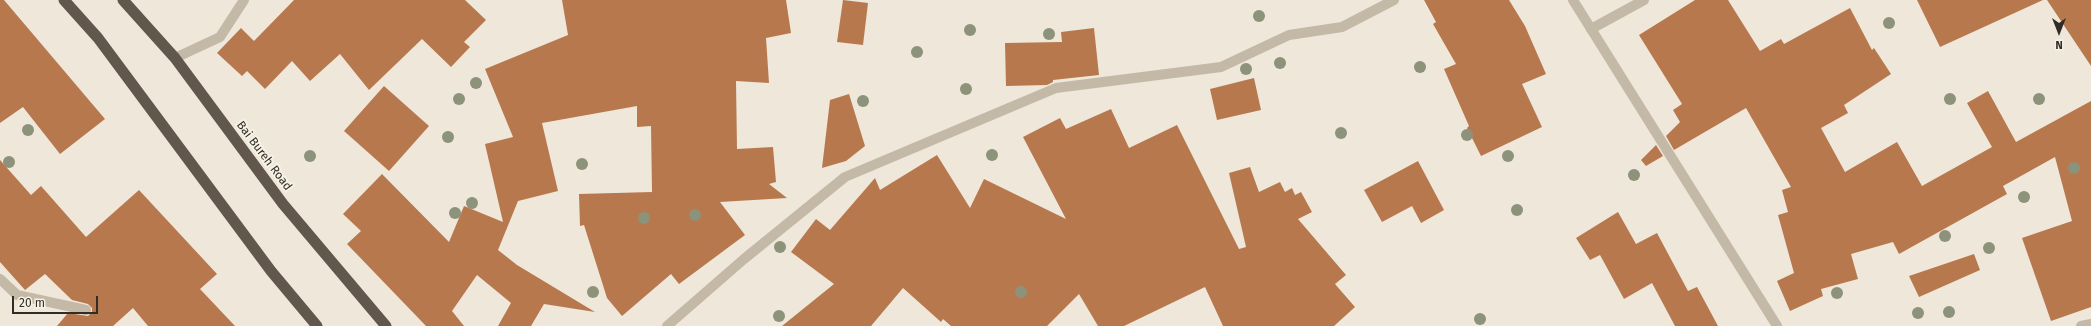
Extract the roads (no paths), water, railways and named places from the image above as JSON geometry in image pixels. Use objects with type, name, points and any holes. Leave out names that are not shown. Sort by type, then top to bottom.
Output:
[{"type":"highway","points":[[64,0],[98,38],[271,270],[317,326]]},
{"type":"highway","name":"Bai Bureh Road","points":[[123,0],[175,58],[283,204],[386,326]]},
{"type":"street","points":[[175,58],[220,37],[244,0]]},
{"type":"street","points":[[667,326],[744,259],[845,177],[1056,88],[1221,66],[1289,36],[1342,27],[1394,0]]},
{"type":"street","points":[[1573,0],[1777,326]]},
{"type":"street","points":[[1591,29],[1644,0]]},
{"type":"street","points":[[0,279],[16,295],[86,310]]},
{"type":"street","points":[[2081,326],[2091,324]]}]
